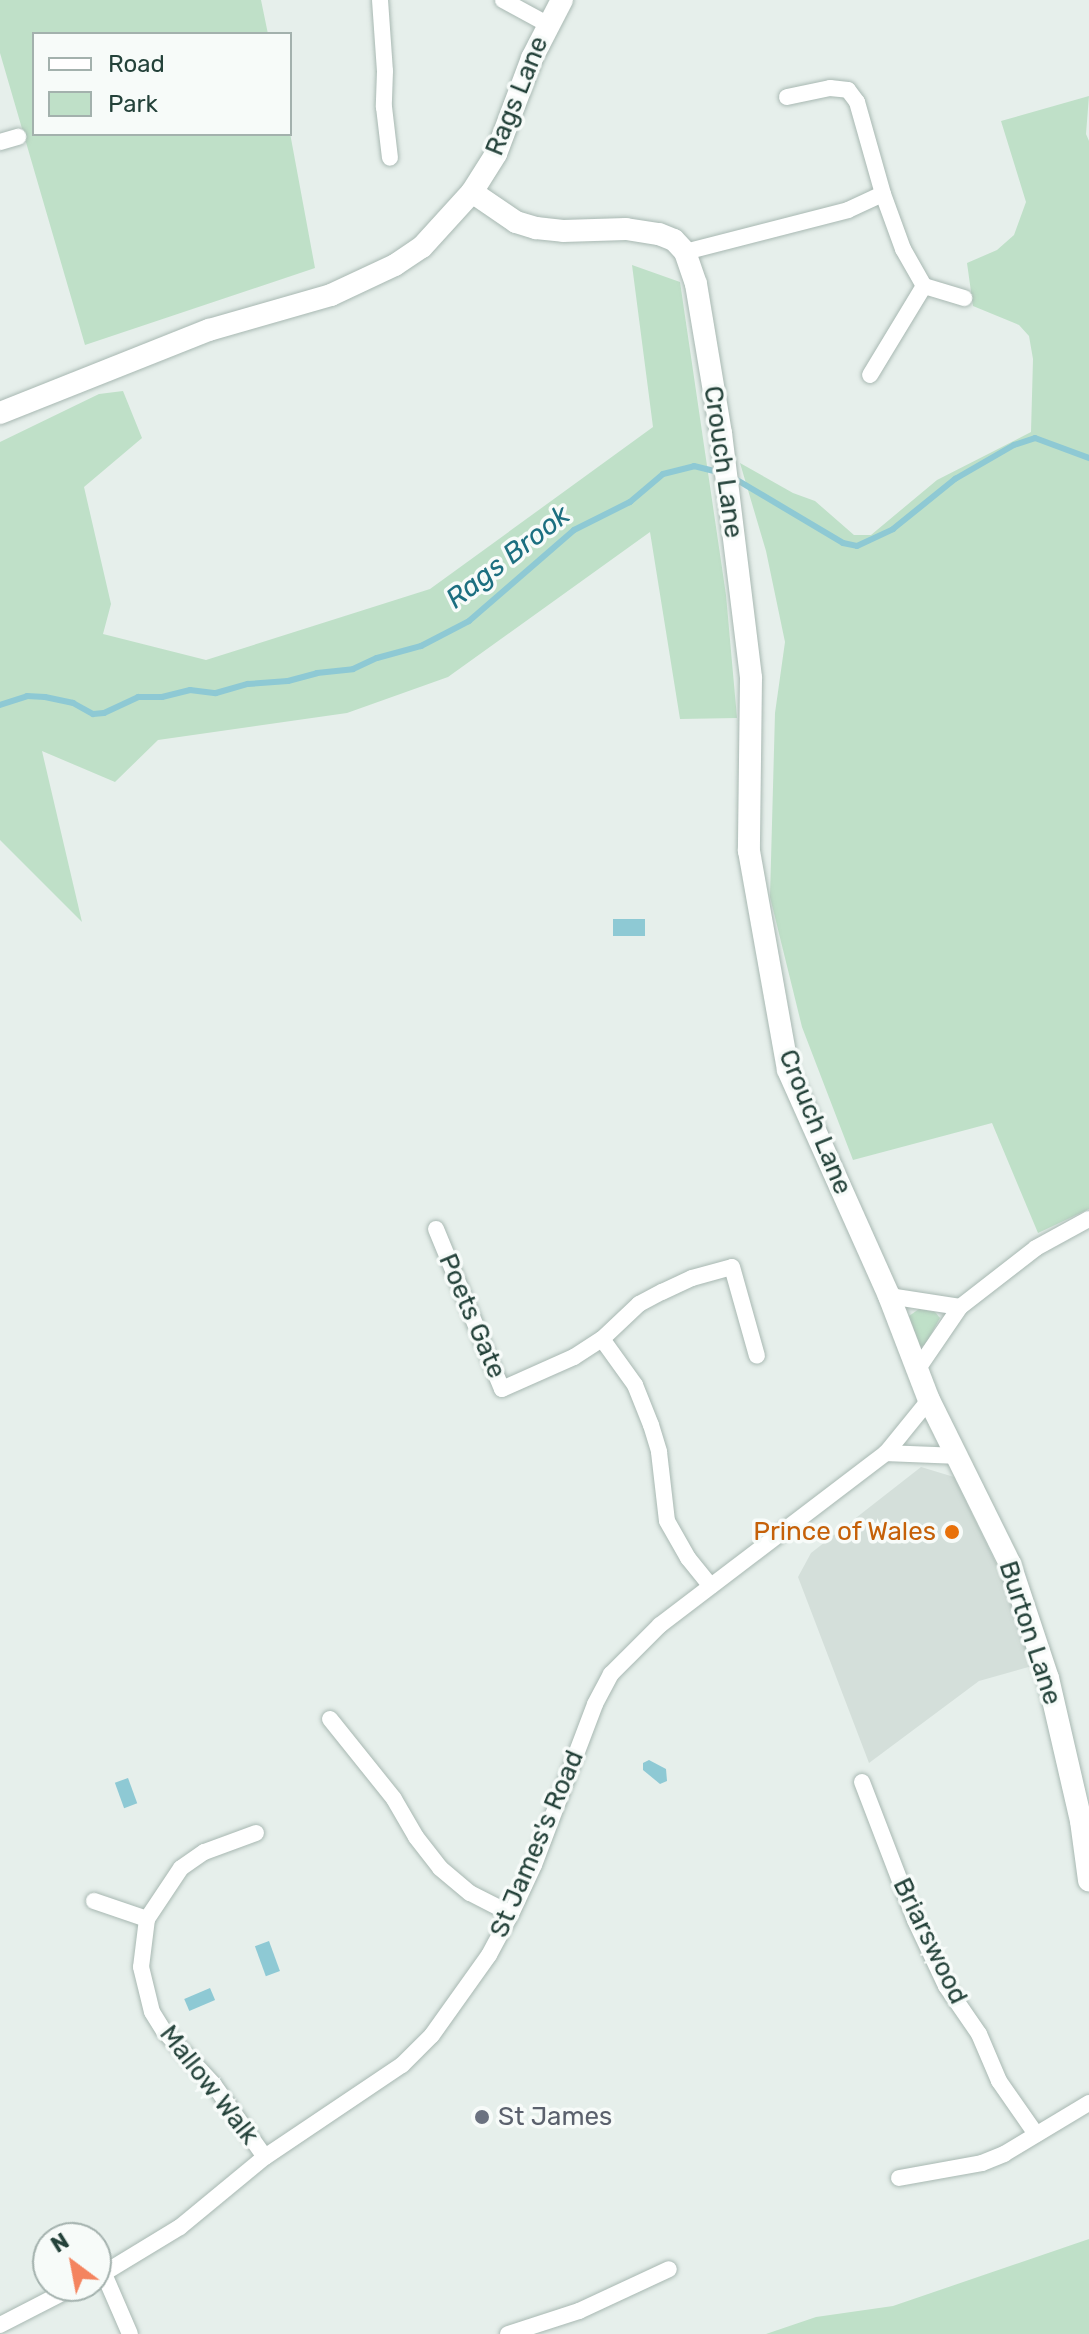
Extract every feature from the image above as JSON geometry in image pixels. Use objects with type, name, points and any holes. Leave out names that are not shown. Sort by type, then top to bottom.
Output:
[{"type":"street","points":[[380,0],[384,117],[390,158]]},
{"type":"street","points":[[503,0],[547,24]]},
{"type":"street","name":"Rags Lane","points":[[472,192],[496,154],[547,24],[562,0]]},
{"type":"street","points":[[787,97],[830,88],[848,90],[863,116],[883,194],[903,249],[924,286],[964,298]]},
{"type":"street","points":[[0,142],[18,137]]},
{"type":"street","points":[[0,413],[209,330],[362,282],[422,247],[472,192],[499,212],[536,228],[648,232],[674,240],[685,252],[848,210],[883,194]]},
{"type":"street","name":"Crouch Lane","points":[[685,252],[696,284],[721,433],[751,678],[749,851],[773,1002],[788,1070],[889,1296],[929,1400]]},
{"type":"street","points":[[870,375],[924,286]]},
{"type":"street","points":[[917,1370],[960,1307],[1036,1248],[1089,1219]]},
{"type":"street","name":"Poets Gate","points":[[436,1229],[502,1389],[574,1357],[602,1339],[639,1304],[692,1278],[732,1267],[757,1356]]},
{"type":"street","points":[[889,1296],[960,1307]]},
{"type":"street","points":[[602,1339],[635,1385],[651,1425],[659,1452],[667,1521],[688,1558],[711,1586]]},
{"type":"street","name":"St James's Road","points":[[112,2269],[180,2227],[265,2157],[402,2065],[456,2004],[511,1914],[534,1865],[595,1704],[611,1674],[660,1625],[886,1453],[929,1400]]},
{"type":"street","name":"Burton Lane","points":[[929,1400],[1010,1564],[1048,1678],[1081,1821],[1089,1880]]},
{"type":"street","points":[[886,1453],[958,1456]]},
{"type":"street","points":[[330,1719],[394,1799],[416,1837],[440,1868],[470,1893],[511,1914]]},
{"type":"street","name":"Briarswood","points":[[862,1782],[915,1920],[946,1986],[979,2034],[999,2081],[1036,2134]]},
{"type":"street","name":"Mallow Walk","points":[[256,1833],[204,1852],[181,1868],[147,1919],[141,1967],[152,2012],[179,2051],[214,2085],[265,2157]]},
{"type":"street","points":[[94,1901],[147,1919]]},
{"type":"street","points":[[899,2178],[982,2163],[1089,2103]]},
{"type":"street","points":[[508,2334],[579,2311],[669,2269]]},
{"type":"street","points":[[112,2299],[130,2334]]},
{"type":"street","points":[[0,2325],[45,2302]]},
{"type":"shaded area","points":[[921,1467],[954,1477],[1008,1588],[1032,1666],[979,1681],[869,1763],[798,1577],[811,1553]]},
{"type":"green space","points":[[0,0],[261,0],[268,32],[32,32],[32,136],[291,136],[315,268],[85,345],[0,53]]},
{"type":"green space","points":[[1089,96],[1086,134],[1089,141],[1089,1209],[1038,1233],[992,1123],[853,1160],[802,1027],[770,897],[775,713],[785,642],[766,551],[740,463],[793,493],[815,501],[854,535],[871,535],[937,480],[1031,432],[1033,359],[1029,336],[1019,325],[973,306],[967,263],[997,250],[1014,235],[1026,202],[1001,121]]},
{"type":"green space","points":[[632,265],[680,282],[726,595],[737,718],[680,719],[650,532],[448,677],[347,713],[158,740],[115,782],[42,751],[82,922],[0,840],[0,442],[99,394],[123,391],[142,438],[84,487],[111,604],[103,634],[206,660],[430,589],[653,427]]},
{"type":"green space","points":[[919,1309],[935,1312],[940,1318],[925,1345],[920,1346],[909,1316]]},
{"type":"green space","points":[[1089,2239],[1089,2334],[766,2334],[816,2317],[893,2306]]},
{"type":"water","points":[[613,919],[645,919],[645,936],[613,936]]},
{"type":"water","points":[[649,1760],[666,1769],[667,1781],[660,1784],[643,1770],[643,1763]]},
{"type":"water","points":[[128,1778],[137,1803],[124,1808],[115,1783]]},
{"type":"water","points":[[269,1941],[280,1971],[266,1976],[255,1946]]},
{"type":"water","points":[[210,1988],[215,2000],[189,2011],[184,1999]]},
{"type":"waterway","name":"Rags Brook","points":[[732,477],[843,543],[857,546],[893,529],[955,479],[1014,445],[1035,438],[1089,458]]},
{"type":"waterway","name":"Rags Brook","points":[[0,705],[27,696],[45,697],[73,703],[93,714],[104,713],[138,697],[162,697],[190,690],[216,693],[248,684],[288,681],[317,673],[353,669],[377,658],[421,646],[469,621],[574,530],[630,502],[663,474],[694,466],[722,473]]},
{"type":"place","name":"Prince of Wales","points":[[952,1532]]},
{"type":"place","name":"St James","points":[[482,2117]]}]
